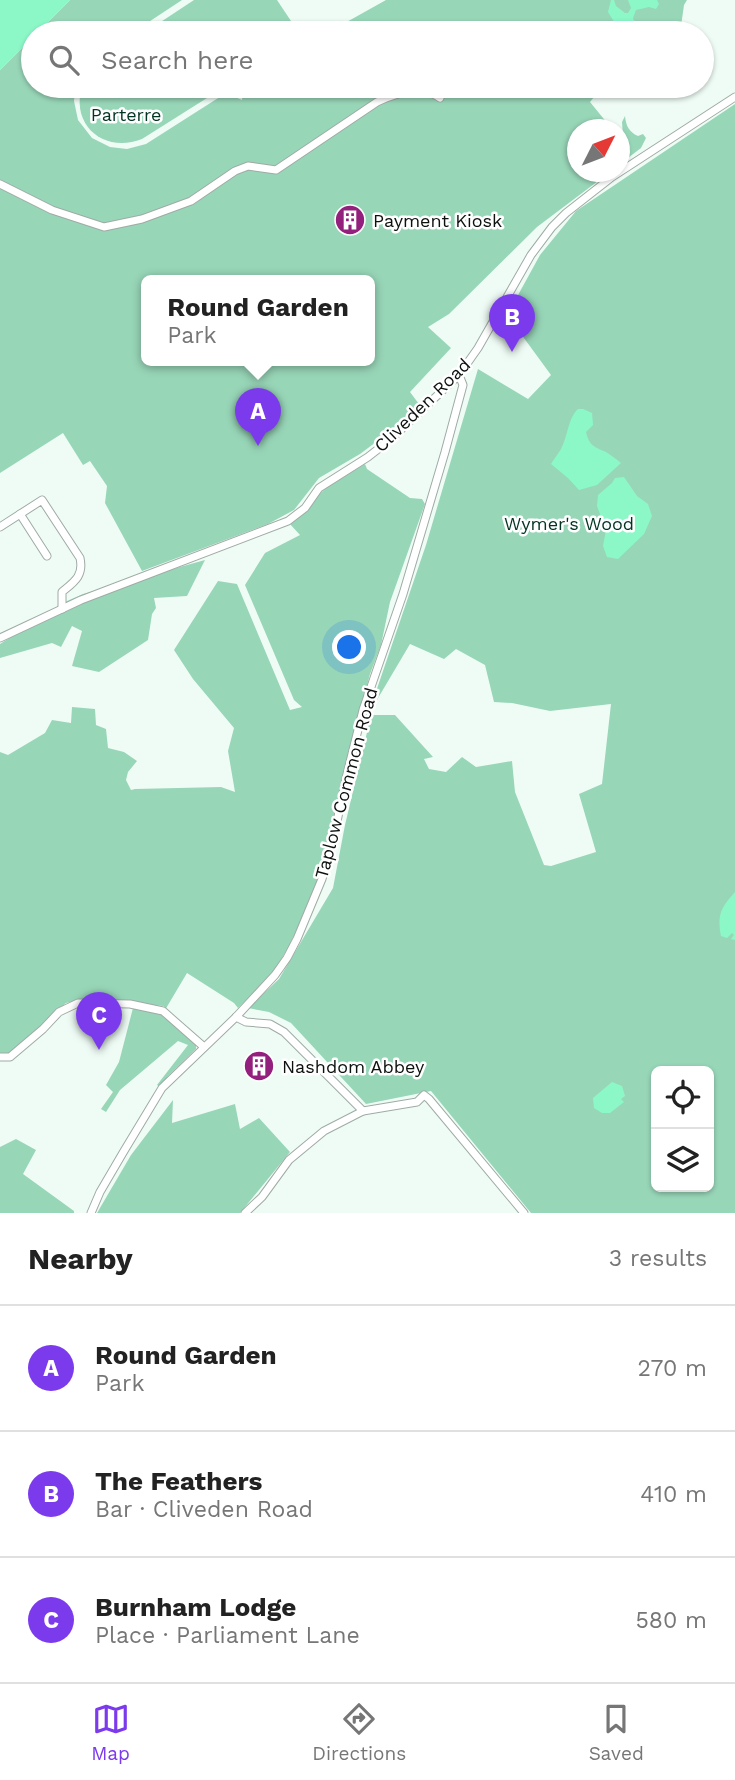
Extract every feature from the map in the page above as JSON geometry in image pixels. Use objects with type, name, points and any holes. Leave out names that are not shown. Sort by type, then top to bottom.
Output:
[{"type":"street","name":"Cliveden Road","points":[[0,638],[81,600],[288,521],[304,508],[319,488],[391,439],[459,375],[478,348],[531,255],[566,213],[612,177],[735,97]]},
{"type":"street","points":[[0,184],[52,210],[104,226],[142,219],[191,201],[235,171],[248,166],[276,170],[386,98]]},
{"type":"street","name":"Taplow Common Road","points":[[91,1213],[100,1192],[162,1088],[236,1017],[287,958],[322,879],[363,710],[403,594],[445,452],[463,385],[459,375]]},
{"type":"street","points":[[0,527],[42,500],[80,558],[82,568],[78,579],[62,592],[62,608]]},
{"type":"street","points":[[20,514],[47,556]]},
{"type":"street","points":[[0,1058],[10,1057],[59,1012],[78,1003],[130,1004],[163,1011],[204,1047]]},
{"type":"street","points":[[236,1017],[246,1022],[270,1024],[284,1032],[363,1111]]},
{"type":"street","points":[[245,1213],[262,1196],[289,1160],[324,1131],[363,1111],[417,1102],[424,1095],[524,1213]]},
{"type":"green space","points":[[70,0],[182,0],[150,21],[49,21]]},
{"type":"green space","points":[[194,0],[277,0],[291,21],[162,21]]},
{"type":"green space","points":[[386,0],[687,0],[682,21],[348,21]]},
{"type":"green space","points":[[21,49],[21,98],[74,98],[78,120],[92,138],[110,147],[127,149],[146,144],[218,98],[593,98],[590,102],[604,119],[567,119],[567,182],[597,182],[537,227],[449,314],[428,327],[451,348],[410,392],[419,404],[360,454],[319,478],[294,510],[268,524],[142,571],[105,503],[107,486],[90,461],[83,465],[63,433],[0,473],[0,70]]},
{"type":"green space","name":"Parterre","points":[[207,98],[142,139],[128,143],[115,143],[94,133],[81,113],[80,100]]},
{"type":"green space","name":"Wymer's Wood","points":[[735,104],[735,1213],[531,1213],[431,1091],[366,1104],[291,1023],[269,1012],[248,1008],[279,979],[333,888],[368,728],[368,715],[426,545],[478,369],[528,399],[551,375],[507,315],[540,255],[576,211],[619,182],[630,182],[630,175]],"holes":[[[410,644],[444,659],[456,649],[485,665],[494,702],[550,711],[611,704],[602,784],[579,794],[596,852],[551,866],[544,865],[515,792],[512,761],[476,767],[462,757],[446,772],[429,769],[424,759],[433,757],[395,715],[368,715]]]},
{"type":"green space","points":[[630,131],[638,136],[643,134],[646,138],[641,148],[630,156]]},
{"type":"green space","points":[[365,464],[367,469],[410,498],[422,499],[425,504],[390,602],[381,645],[370,674],[341,784],[328,854],[317,886],[273,973],[238,1008],[187,973],[165,1010],[164,1006],[80,1000],[66,1003],[12,1053],[0,1055],[0,752],[8,755],[45,733],[52,720],[71,723],[72,707],[95,709],[96,725],[106,729],[108,748],[124,752],[137,761],[128,772],[126,780],[131,790],[221,787],[235,792],[228,751],[234,728],[193,679],[174,650],[218,581],[237,584],[290,710],[302,707],[294,700],[245,585],[265,553],[300,535],[289,523],[327,487]]},
{"type":"green space","points":[[205,560],[187,596],[154,598],[156,608],[152,614],[148,640],[99,672],[72,666],[82,631],[72,626],[61,647],[52,643],[0,658],[0,644],[67,601],[83,594]]},
{"type":"green space","points":[[133,1008],[160,1013],[193,1039],[196,1049],[160,1087],[157,1085],[188,1045],[178,1041],[120,1090],[106,1112],[101,1109],[113,1092],[106,1085],[119,1062]]},
{"type":"green space","points":[[173,1100],[172,1123],[235,1104],[240,1129],[259,1118],[290,1152],[240,1213],[97,1213],[131,1155]]},
{"type":"green space","points":[[16,1139],[36,1150],[23,1174],[74,1213],[0,1213],[0,1147]]},
{"type":"shaded area","points":[[0,0],[70,0],[49,21],[21,21],[21,49],[0,70]]},
{"type":"shaded area","points":[[611,0],[625,13],[631,8],[628,0],[657,0],[659,4],[656,9],[649,7],[636,10],[634,21],[614,21],[608,12]]},
{"type":"shaded area","points":[[578,409],[592,413],[593,425],[586,432],[590,443],[621,463],[597,485],[579,490],[551,464],[561,449],[572,417]]},
{"type":"shaded area","points":[[624,477],[637,496],[648,504],[652,516],[644,534],[618,559],[607,557],[603,546],[606,530],[597,506],[598,495],[615,478]]},
{"type":"shaded area","points":[[735,892],[735,940],[731,939],[734,935],[732,933],[727,938],[721,936],[720,917],[723,907]]},
{"type":"shaded area","points":[[612,1082],[622,1086],[625,1096],[621,1099],[624,1102],[610,1113],[602,1113],[594,1108],[593,1098]]},
{"type":"place","name":"Payment Kiosk","points":[[350,220]]},
{"type":"place","name":"The Feathers","points":[[512,352]]},
{"type":"place","name":"Round Garden","points":[[258,446]]},
{"type":"place","name":"Burnham Lodge","points":[[99,1050]]},
{"type":"place","name":"Nashdom Abbey","points":[[259,1066]]}]
